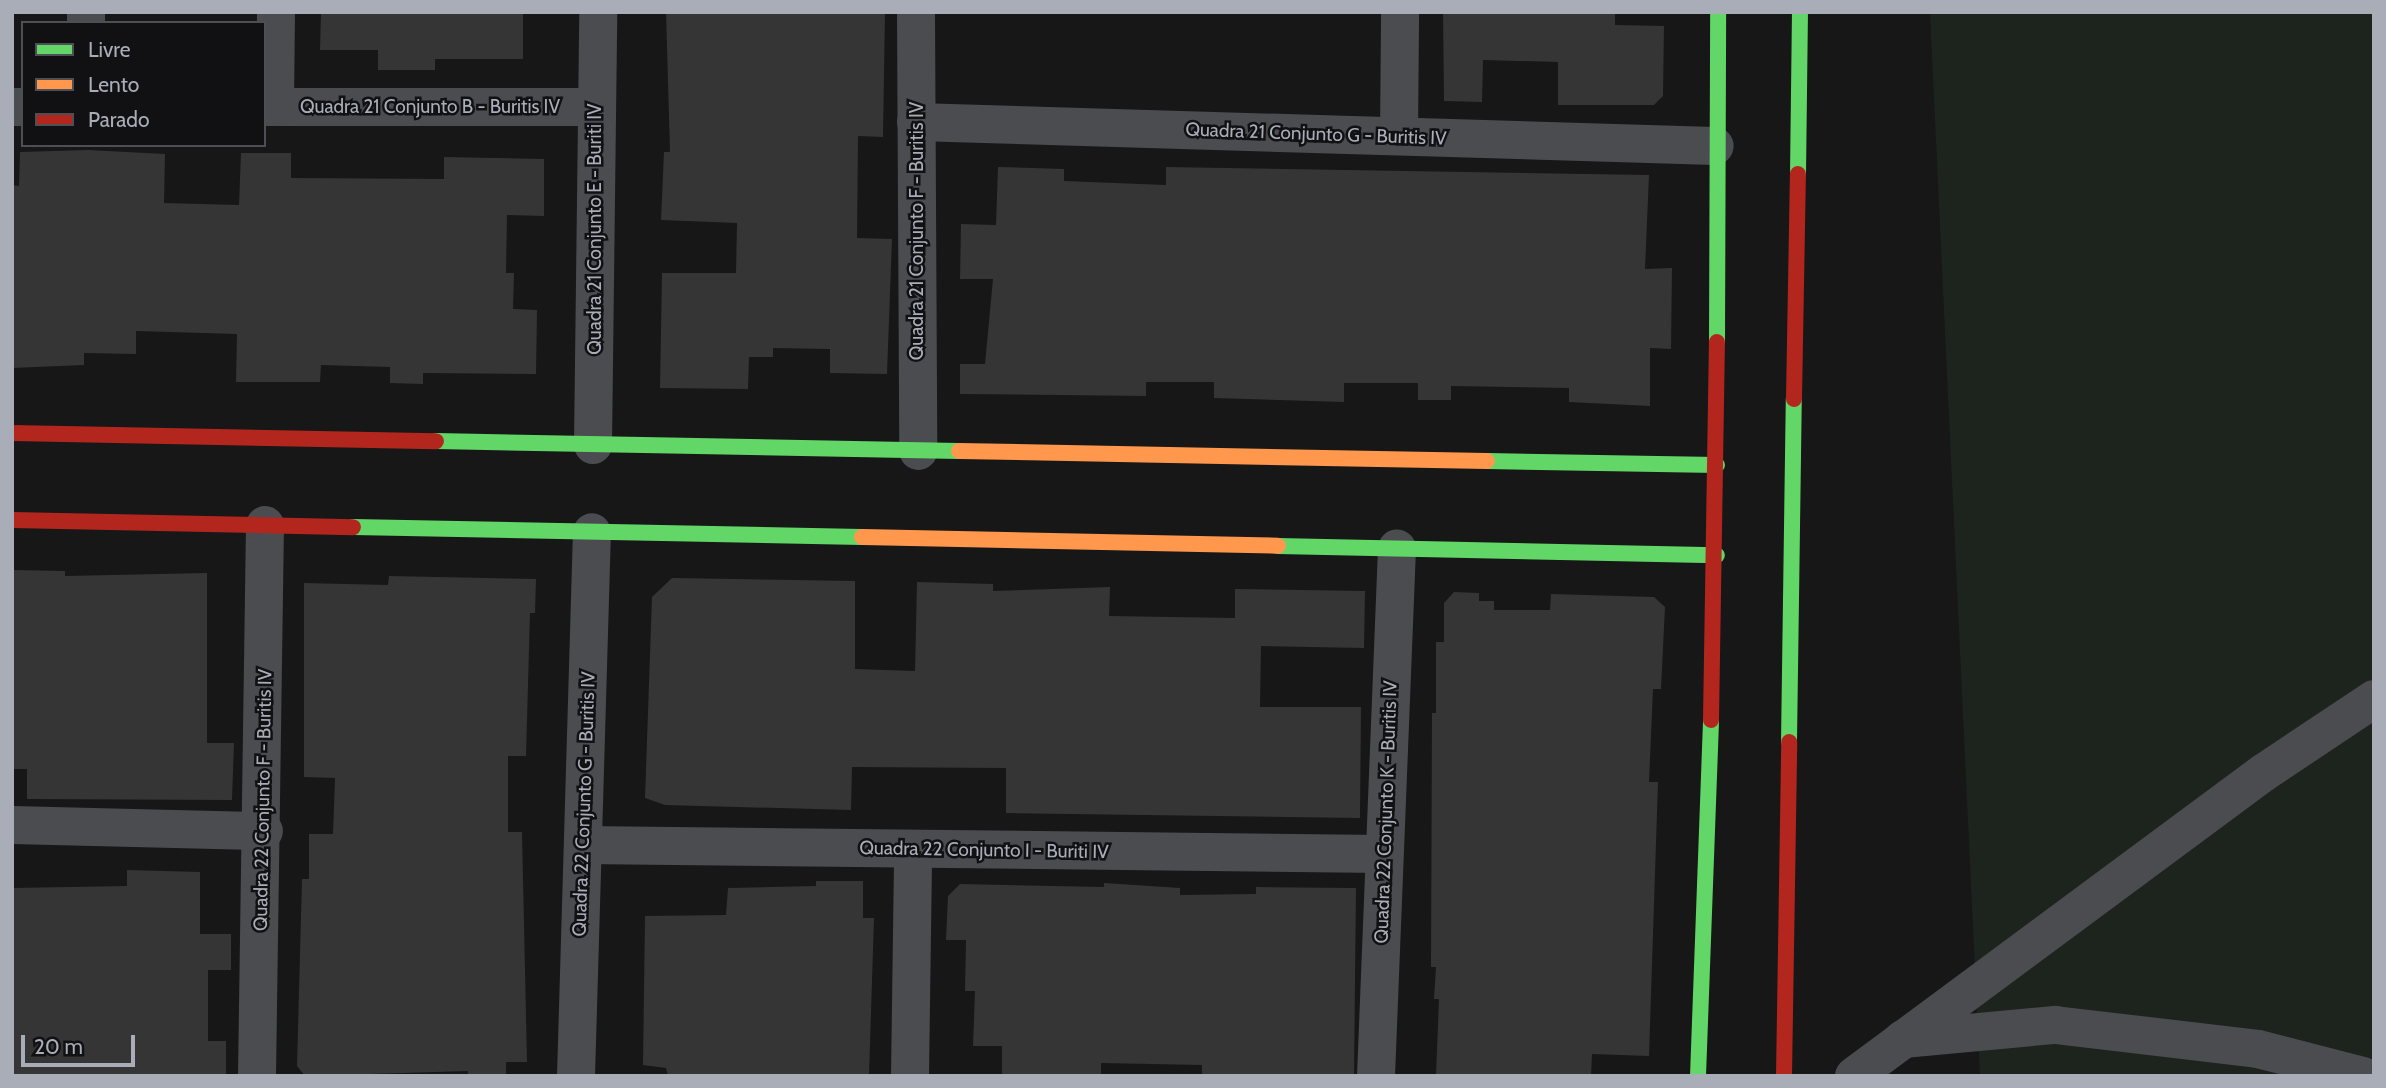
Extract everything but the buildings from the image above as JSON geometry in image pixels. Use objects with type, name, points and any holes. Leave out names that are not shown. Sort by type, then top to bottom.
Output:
[{"type":"street","points":[[270,107],[276,12]]},
{"type":"street","name":"Quadra 21 Conjunto E - Buriti IV","points":[[593,445],[598,12]]},
{"type":"street","name":"Quadra 21 Conjunto F - Buritis IV","points":[[916,12],[918,451]]},
{"type":"street","points":[[1399,136],[1400,12]]},
{"type":"street","points":[[1698,1076],[1717,555],[1718,12]]},
{"type":"street","points":[[1784,1076],[1800,12]]},
{"type":"street","name":"Quadra 21 Conjunto B - Buritis IV","points":[[270,107],[595,107]]},
{"type":"street","name":"Quadra 21 Conjunto G - Buritis IV","points":[[916,122],[1716,146]]},
{"type":"street","points":[[12,433],[1717,465]]},
{"type":"street","points":[[12,520],[1717,555]]},
{"type":"street","name":"Quadra 22 Conjunto F - Buritis IV","points":[[257,1076],[264,831],[265,525]]},
{"type":"street","name":"Quadra 22 Conjunto G - Buritis IV","points":[[576,1076],[592,532]]},
{"type":"street","name":"Quadra 22 Conjunto K - Buritis IV","points":[[1376,1076],[1397,548]]},
{"type":"street","points":[[1854,1076],[2263,773],[2374,699]]},
{"type":"street","points":[[12,825],[264,831]]},
{"type":"street","name":"Quadra 22 Conjunto I - Buriti IV","points":[[583,845],[1384,854]]},
{"type":"street","points":[[910,1076],[913,849]]},
{"type":"street","points":[[1903,1039],[2055,1025],[2258,1049],[2363,1076]]},
{"type":"shaded area","points":[[1930,12],[2374,12],[2374,1076],[1980,1076]]},
{"type":"traffic: fast","points":[[1717,342],[1718,12]]},
{"type":"traffic: fast","points":[[1798,174],[1800,12]]},
{"type":"traffic: fast","points":[[1789,742],[1794,399]]},
{"type":"traffic: fast","points":[[436,441],[959,451]]},
{"type":"traffic: fast","points":[[1487,461],[1717,465]]},
{"type":"traffic: fast","points":[[353,527],[862,537]]},
{"type":"traffic: fast","points":[[1278,546],[1717,555]]},
{"type":"traffic: fast","points":[[1698,1076],[1711,720]]},
{"type":"traffic: slow","points":[[959,451],[1487,461]]},
{"type":"traffic: slow","points":[[862,537],[1278,546]]},
{"type":"traffic: jam","points":[[1794,399],[1798,174]]},
{"type":"traffic: jam","points":[[1711,720],[1717,342]]},
{"type":"traffic: jam","points":[[12,433],[436,441]]},
{"type":"traffic: jam","points":[[12,520],[353,527]]},
{"type":"traffic: jam","points":[[1784,1076],[1789,742]]}]
